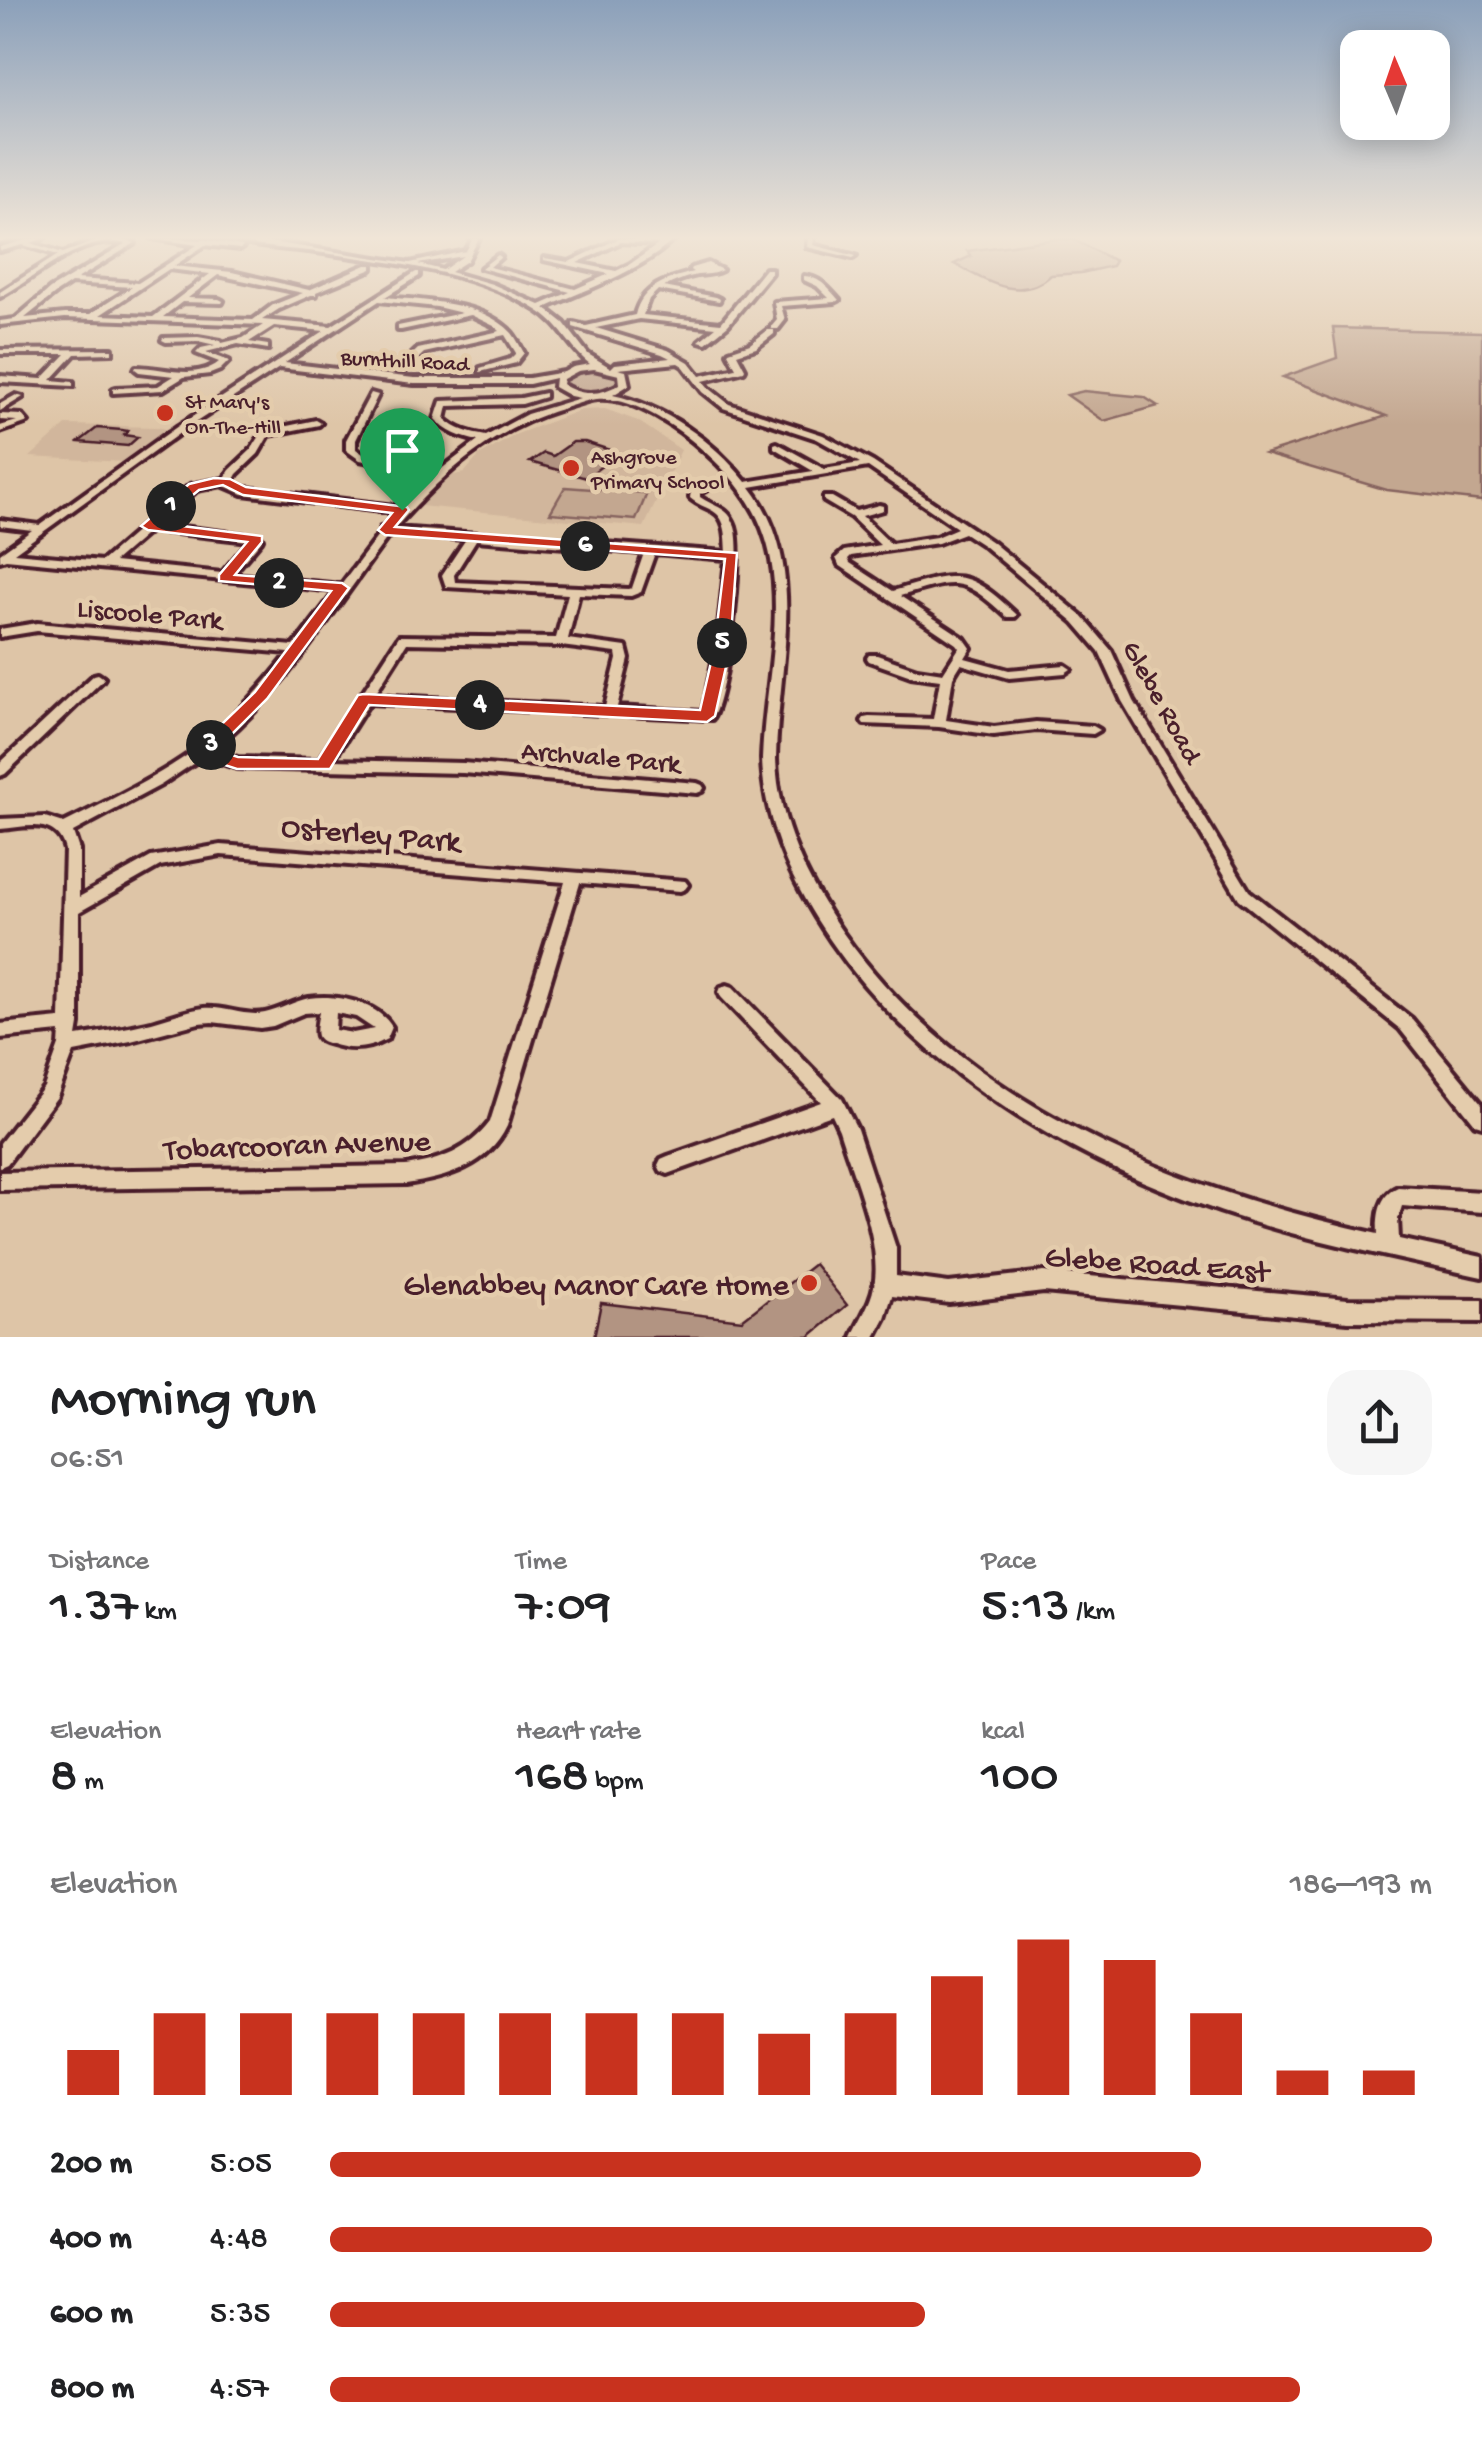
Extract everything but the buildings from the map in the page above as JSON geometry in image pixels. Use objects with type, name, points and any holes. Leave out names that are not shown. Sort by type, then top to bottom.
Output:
[{"type":"street","points":[[18,321],[44,300]]},
{"type":"street","points":[[91,317],[114,300]]},
{"type":"street","points":[[154,320],[179,300]]},
{"type":"street","points":[[195,300],[219,301]]},
{"type":"street","points":[[254,322],[295,300]]},
{"type":"street","points":[[2,556],[376,300]]},
{"type":"street","points":[[394,300],[456,306],[504,333],[520,353],[506,364],[482,370]]},
{"type":"street","points":[[523,300],[561,324],[588,360],[619,370],[637,404]]},
{"type":"street","points":[[539,308],[553,300]]},
{"type":"street","points":[[639,317],[643,300]]},
{"type":"street","points":[[704,341],[743,300]]},
{"type":"street","points":[[699,379],[741,368],[732,353],[753,346],[782,320],[777,304],[828,300]]},
{"type":"street","points":[[401,328],[473,313]]},
{"type":"street","points":[[0,323],[59,316],[272,322],[332,329]]},
{"type":"street","points":[[679,360],[581,327],[639,317],[722,325]]},
{"type":"street","points":[[238,342],[272,322]]},
{"type":"street","points":[[400,371],[421,350],[504,333]]},
{"type":"street","points":[[166,340],[209,340],[220,345]]},
{"type":"street","points":[[139,369],[182,375],[216,370],[225,360],[200,354],[238,342],[265,347]]},
{"type":"street","points":[[0,824],[40,822],[66,829],[165,778],[203,752],[261,695],[385,530],[439,473],[486,439],[562,401],[557,382],[578,347]]},
{"type":"street","points":[[0,352],[109,350]]},
{"type":"street","points":[[44,382],[73,351]]},
{"type":"street","points":[[554,406],[621,388],[627,380],[657,364],[679,360]]},
{"type":"street","name":"Glebe Road","points":[[679,360],[726,406],[820,437],[870,464],[966,528],[1078,619],[1100,642],[1128,701],[1244,895],[1273,922],[1382,1002],[1425,1045],[1482,1118]]},
{"type":"street","name":"Burnthill Road","points":[[278,365],[396,380],[529,381],[605,367],[657,364]]},
{"type":"street","points":[[116,391],[160,388],[182,375]]},
{"type":"street","points":[[0,378],[70,384]]},
{"type":"street","name":"Burnthill Road","points":[[529,381],[637,404],[696,440],[744,484],[766,521],[781,566],[784,595],[769,752],[780,824],[806,886],[858,965],[903,1014],[990,1086],[1112,1157],[1184,1189],[1266,1216],[1482,1267]]},
{"type":"street","points":[[374,394],[351,440],[351,450],[363,458],[439,473]]},
{"type":"street","points":[[486,439],[452,431],[444,425],[440,419],[444,403],[518,401],[542,395]]},
{"type":"street","points":[[0,408],[19,397]]},
{"type":"street","points":[[0,417],[20,417],[23,422],[0,430]]},
{"type":"street","points":[[225,482],[255,452],[266,433],[316,423]]},
{"type":"street","points":[[777,446],[822,472]]},
{"type":"street","points":[[744,484],[870,464]]},
{"type":"street","points":[[103,566],[194,487],[225,482],[243,491],[402,510]]},
{"type":"street","points":[[364,699],[707,716],[722,649],[732,556],[725,515],[706,508],[695,498],[694,492],[708,486]]},
{"type":"street","points":[[828,499],[855,515],[888,547]]},
{"type":"street","points":[[855,515],[878,508]]},
{"type":"street","points":[[0,523],[42,528]]},
{"type":"street","points":[[148,526],[257,539],[224,578]]},
{"type":"street","points":[[940,723],[948,677],[965,648],[960,640],[845,564],[842,558],[848,553],[938,540],[966,528]]},
{"type":"street","points":[[385,530],[732,556]]},
{"type":"street","points":[[473,537],[448,575],[450,586],[631,594],[637,590],[650,551]]},
{"type":"street","points":[[2,556],[342,588]]},
{"type":"street","points":[[893,595],[961,578],[978,582],[1011,615]]},
{"type":"street","points":[[561,642],[574,593]]},
{"type":"street","name":"Liscoole Park","points":[[0,633],[37,627],[296,650]]},
{"type":"street","points":[[323,765],[403,639],[561,642],[622,650],[610,711]]},
{"type":"street","points":[[874,658],[916,673],[948,677]]},
{"type":"street","points":[[960,660],[1009,674],[1065,669]]},
{"type":"street","points":[[0,771],[93,684],[72,686]]},
{"type":"street","points":[[869,721],[940,723],[994,731],[1036,726],[1093,730]]},
{"type":"street","name":"Archvale Park","points":[[203,752],[237,763],[464,768],[696,788]]},
{"type":"street","points":[[0,1158],[51,1091],[68,1045],[72,840],[66,829]]},
{"type":"street","name":"Osterley Park","points":[[72,909],[156,862],[221,850],[680,885]]},
{"type":"street","name":"Tobarcooran Avenue","points":[[0,1181],[406,1176],[456,1165],[473,1156],[498,1126],[574,877]]},
{"type":"street","points":[[727,992],[836,1105],[848,1130],[886,1248],[885,1285],[863,1337]]},
{"type":"street","points":[[68,1045],[116,1038],[207,1015],[261,1022],[310,1005],[328,1006]]},
{"type":"street","points":[[0,1031],[70,1024]]},
{"type":"street","points":[[668,1165],[836,1105]]},
{"type":"street","points":[[1390,1246],[1387,1216],[1390,1204],[1398,1196],[1482,1202]]},
{"type":"street","name":"Glebe Road East","points":[[885,1285],[950,1293],[1044,1282],[1348,1310],[1482,1312]]},
{"type":"shaded area","points":[[1333,328],[1482,332],[1482,501],[1387,490],[1265,454],[1387,416],[1283,377],[1337,358]]},
{"type":"shaded area","points":[[588,370],[610,372],[619,380],[593,393],[564,385],[565,378]]},
{"type":"shaded area","points":[[1084,391],[1144,397],[1158,406],[1104,421],[1067,395]]},
{"type":"shaded area","name":"Ashgrove Primary School","points":[[605,409],[638,421],[681,450],[644,527],[420,506],[449,476],[464,473],[479,456],[517,434],[581,410]]},
{"type":"shaded area","points":[[66,425],[157,427],[173,431],[125,462],[30,457]]},
{"type":"shaded area","points":[[565,487],[647,493],[636,520],[550,513]]},
{"type":"place","name":"St Mary's On-The-Hill","points":[[165,413]]},
{"type":"place","name":"Ashgrove Primary School","points":[[571,468]]},
{"type":"place","name":"Glenabbey Manor Care Home","points":[[809,1283]]},
{"type":"route","points":[[214,482],[225,482],[243,491],[402,510],[385,530],[732,556],[722,649],[712,708],[707,716],[364,699],[323,765],[237,763],[203,752],[261,695],[342,588],[224,578],[257,539],[148,526],[194,487],[214,482]]}]
